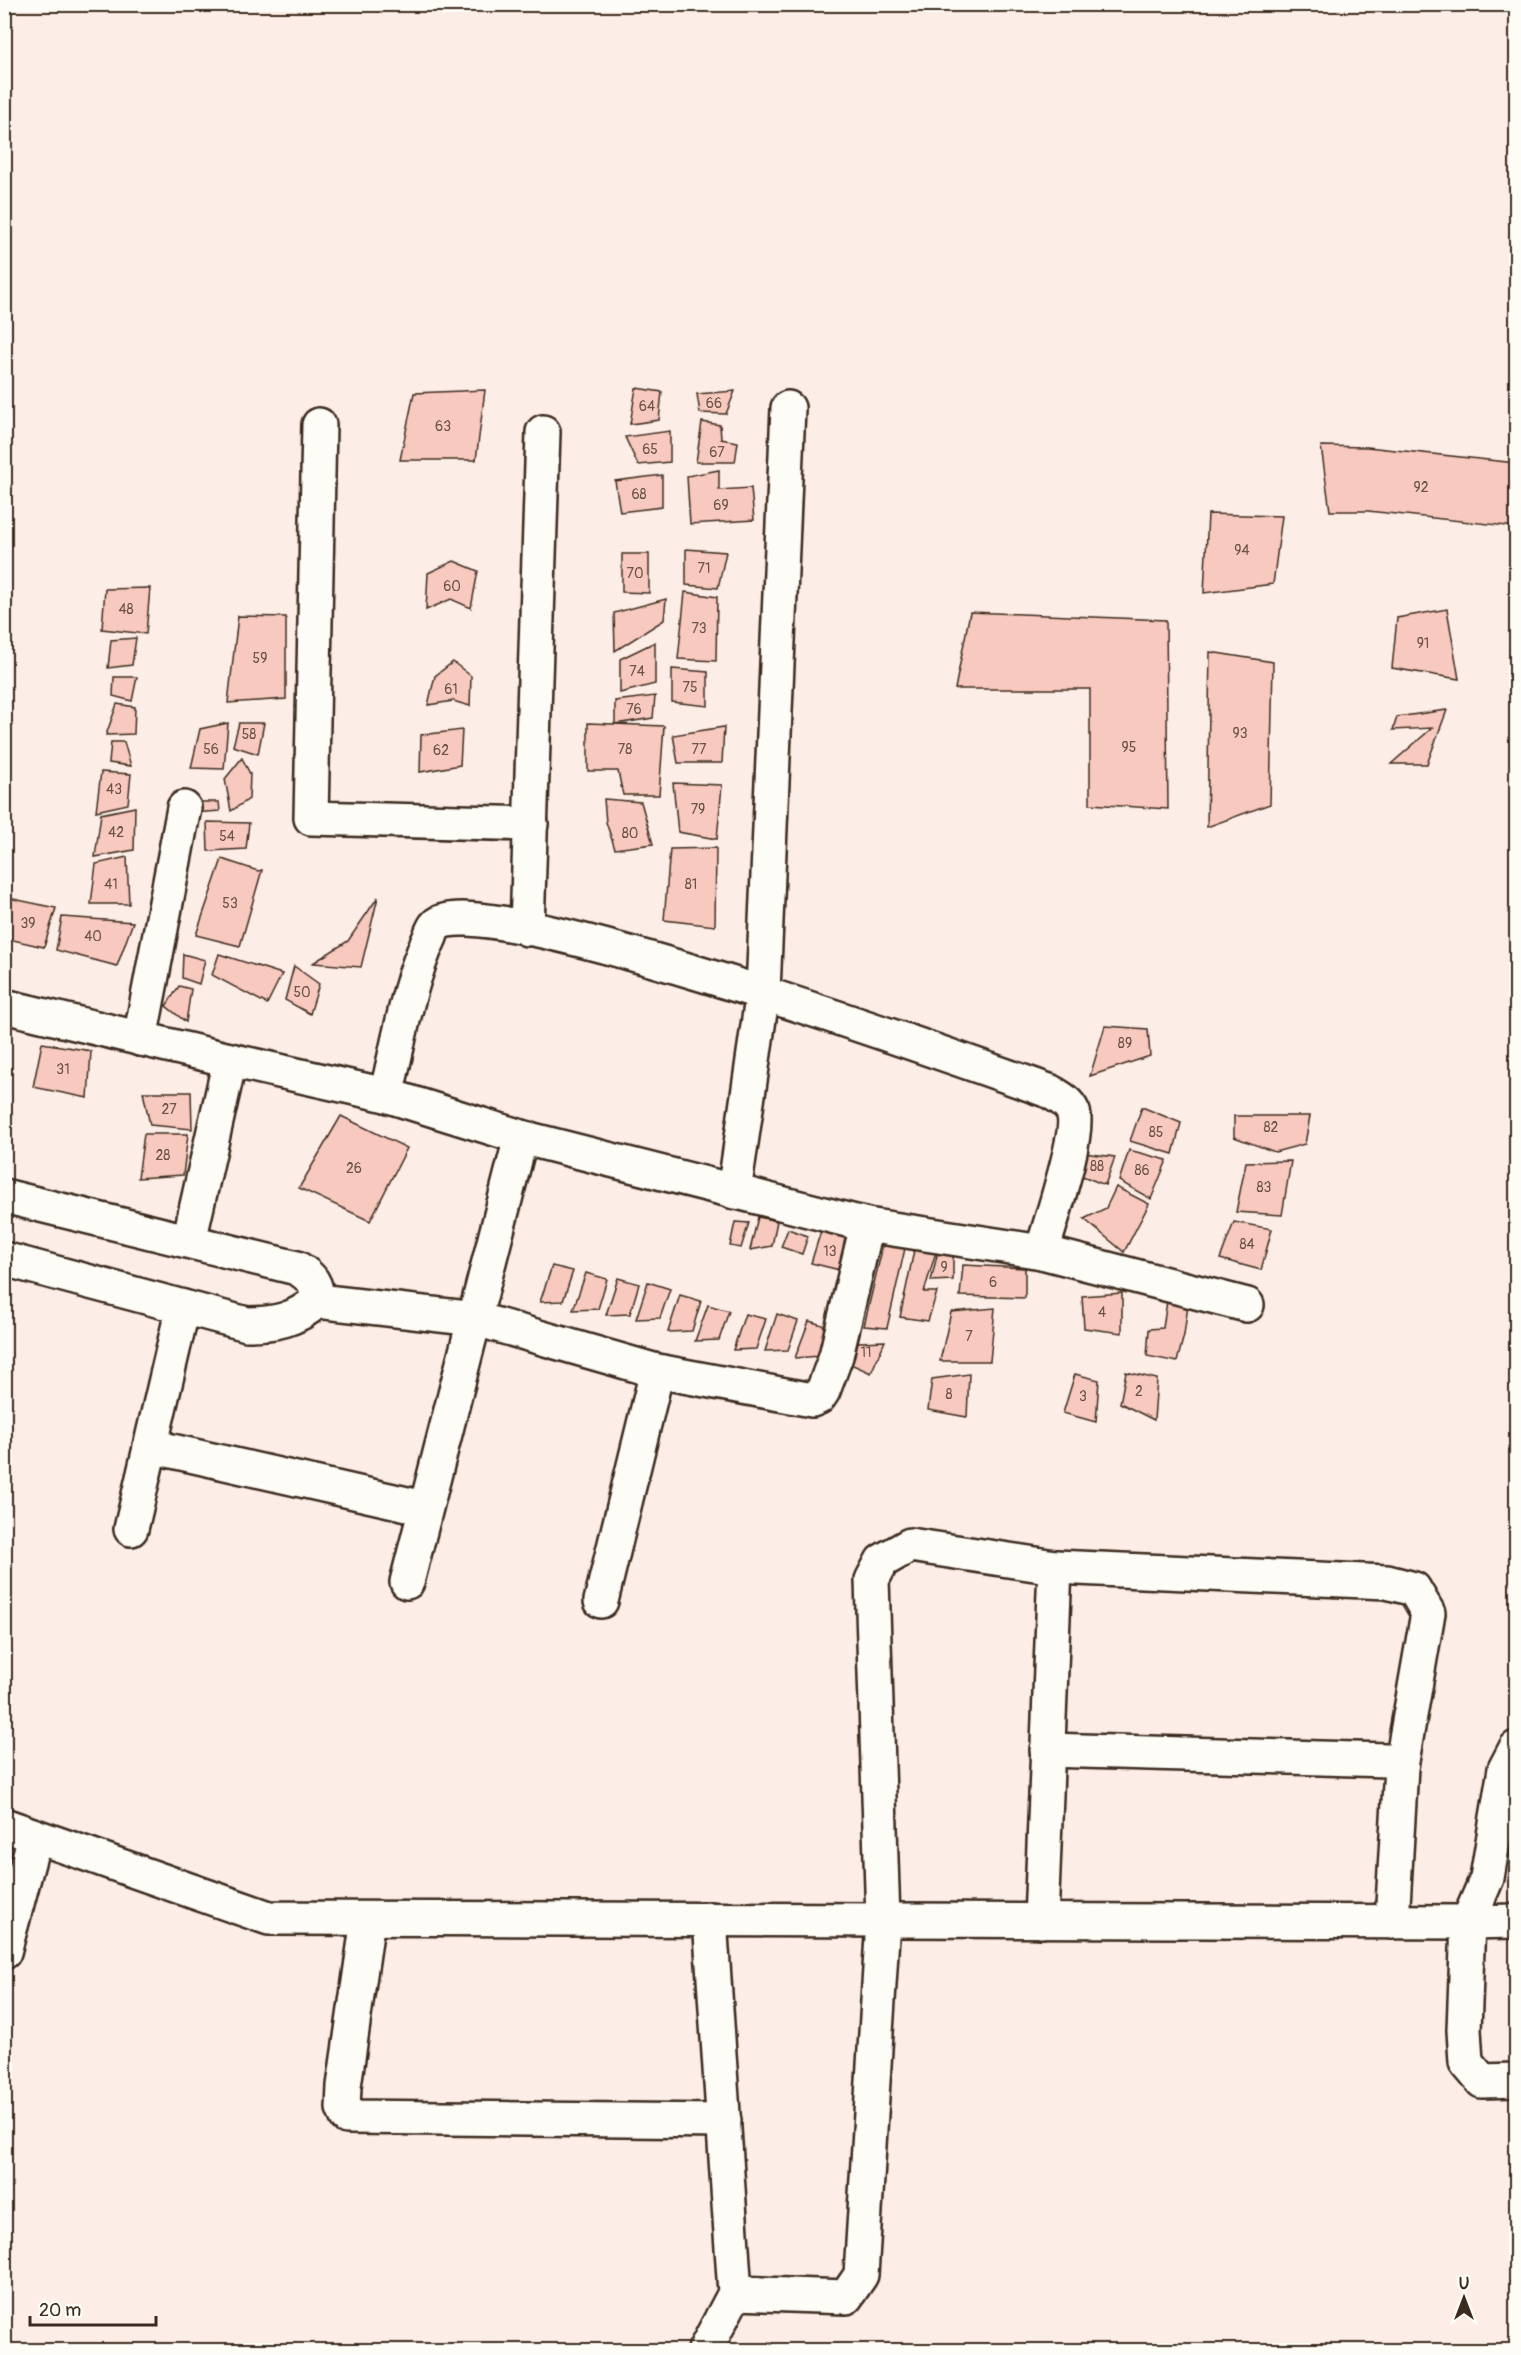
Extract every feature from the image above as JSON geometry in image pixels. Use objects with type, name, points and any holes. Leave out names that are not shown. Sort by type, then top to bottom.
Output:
[{"type":"street","points":[[734,1192],[763,991],[788,408]]},
{"type":"street","points":[[319,425],[311,818],[531,824]]},
{"type":"street","points":[[527,929],[543,432]]},
{"type":"street","points":[[140,1039],[184,808]]},
{"type":"street","points":[[386,1095],[412,986],[423,950],[435,925],[450,919],[467,917],[558,934],[763,991],[1032,1085],[1066,1101],[1074,1113],[1074,1135],[1042,1252]]},
{"type":"street","points":[[4,1006],[386,1095],[521,1137],[867,1225],[1042,1252],[1247,1305]]},
{"type":"street","points":[[189,1240],[230,1060]]},
{"type":"street","points":[[407,1582],[521,1137]]},
{"type":"street","points":[[4,1196],[297,1268],[314,1281],[317,1301]]},
{"type":"street","points":[[4,1259],[247,1324],[272,1324],[288,1319],[308,1309],[317,1301],[476,1319],[657,1371],[801,1400],[812,1400],[819,1397],[836,1356],[867,1225]]},
{"type":"street","points":[[131,1529],[183,1307]]},
{"type":"street","points":[[601,1601],[657,1371]]},
{"type":"street","points":[[150,1446],[425,1508]]},
{"type":"street","points":[[735,2293],[846,2297],[861,2275],[883,1920],[872,1580],[882,1561],[910,1545],[1054,1567],[1387,1582],[1414,1589],[1428,1613],[1401,1767],[1392,1922]]},
{"type":"street","points":[[1041,1921],[1054,1567]]},
{"type":"street","points":[[1516,1748],[1505,1769],[1487,1878],[1468,1922],[1464,2030],[1466,2062],[1482,2081],[1516,2080]]},
{"type":"street","points":[[1047,1750],[1387,1760],[1401,1767]]},
{"type":"street","points":[[4,1825],[269,1918],[1516,1921]]},
{"type":"street","points":[[4,1952],[35,1836]]},
{"type":"street","points":[[368,1919],[344,2086],[343,2108],[347,2117],[724,2121]]},
{"type":"street","points":[[705,2350],[735,2293],[710,1920]]},
{"type":"building","points":[[636,388],[662,392],[659,420],[630,424]]},
{"type":"building","points":[[485,390],[476,460],[400,460],[414,393]]},
{"type":"building","points":[[735,391],[726,414],[700,413],[697,394]]},
{"type":"building","points":[[702,422],[720,425],[721,439],[738,442],[735,462],[696,462]]},
{"type":"building","points":[[670,431],[670,462],[638,465],[625,437]]},
{"type":"building","points":[[1321,446],[1367,447],[1516,463],[1516,527],[1368,511],[1330,511]]},
{"type":"building","points":[[719,470],[719,490],[751,488],[754,520],[690,524],[687,476]]},
{"type":"building","points":[[662,475],[662,507],[620,512],[615,481]]},
{"type":"building","points":[[1208,514],[1282,516],[1273,584],[1204,593]]},
{"type":"building","points":[[686,549],[726,552],[718,588],[686,585]]},
{"type":"building","points":[[622,554],[649,554],[649,593],[622,592]]},
{"type":"building","points":[[454,561],[478,571],[471,608],[451,599],[426,610],[428,573]]},
{"type":"building","points":[[150,588],[146,634],[102,629],[105,589]]},
{"type":"building","points":[[685,592],[717,597],[716,661],[678,659]]},
{"type":"building","points":[[666,599],[664,620],[615,651],[614,613]]},
{"type":"building","points":[[1447,609],[1459,679],[1392,668],[1397,618]]},
{"type":"building","points":[[970,612],[1166,620],[1168,809],[1090,804],[1090,689],[955,689]]},
{"type":"building","points":[[238,616],[286,617],[286,699],[228,703]]},
{"type":"building","points":[[136,638],[132,665],[108,668],[111,640]]},
{"type":"building","points":[[655,642],[655,684],[620,693],[620,659]]},
{"type":"building","points":[[1210,652],[1273,662],[1270,804],[1207,827]]},
{"type":"building","points":[[453,662],[471,676],[470,706],[453,701],[428,705],[435,676]]},
{"type":"building","points":[[672,669],[708,672],[708,706],[672,702]]},
{"type":"building","points":[[114,677],[137,677],[132,701],[113,696]]},
{"type":"building","points":[[655,696],[653,718],[615,724],[615,701]]},
{"type":"building","points":[[117,704],[135,707],[134,734],[106,735]]},
{"type":"building","points":[[1447,710],[1427,764],[1391,764],[1432,728],[1393,730],[1397,717]]},
{"type":"building","points":[[228,723],[224,769],[191,768],[200,729]]},
{"type":"building","points":[[239,723],[264,723],[258,754],[233,746]]},
{"type":"building","points":[[588,723],[664,726],[659,795],[623,795],[618,771],[588,771]]},
{"type":"building","points":[[724,727],[722,763],[678,763],[673,735]]},
{"type":"building","points":[[462,730],[460,765],[420,772],[421,735]]},
{"type":"building","points":[[111,742],[124,742],[131,766],[109,763]]},
{"type":"building","points":[[242,758],[250,774],[249,799],[231,811],[225,779]]},
{"type":"building","points":[[101,772],[131,774],[128,804],[96,811]]},
{"type":"building","points":[[673,783],[722,785],[717,839],[678,832]]},
{"type":"building","points":[[604,799],[641,802],[653,844],[615,849],[606,822]]},
{"type":"building","points":[[194,802],[219,802],[220,811],[193,813]]},
{"type":"building","points":[[135,807],[134,850],[95,857],[101,814]]},
{"type":"building","points":[[207,822],[249,823],[246,849],[208,851]]},
{"type":"building","points":[[716,848],[715,926],[664,920],[670,849]]},
{"type":"building","points":[[127,857],[129,904],[91,904],[96,864]]},
{"type":"building","points":[[222,859],[258,871],[262,870],[240,946],[196,935]]},
{"type":"building","points":[[4,897],[56,908],[44,947],[4,938]]},
{"type":"building","points":[[378,897],[361,967],[313,963],[348,941]]},
{"type":"building","points":[[62,917],[133,922],[117,966],[56,950]]},
{"type":"building","points":[[183,954],[205,960],[199,984],[182,978]]},
{"type":"building","points":[[219,954],[282,974],[267,1004],[212,975]]},
{"type":"building","points":[[294,966],[319,984],[310,1014],[285,1000]]},
{"type":"building","points":[[179,986],[191,989],[186,1022],[166,1006]]},
{"type":"building","points":[[1105,1026],[1148,1029],[1150,1056],[1090,1076]]},
{"type":"building","points":[[42,1043],[91,1051],[88,1098],[33,1087]]},
{"type":"building","points":[[143,1092],[191,1092],[192,1129],[150,1125]]},
{"type":"building","points":[[1142,1107],[1181,1123],[1173,1154],[1130,1141]]},
{"type":"building","points":[[341,1116],[407,1148],[370,1221],[299,1188]]},
{"type":"building","points":[[1234,1116],[1310,1116],[1305,1144],[1275,1152],[1234,1137]]},
{"type":"building","points":[[144,1134],[188,1134],[183,1175],[138,1178]]},
{"type":"building","points":[[1129,1150],[1167,1160],[1151,1199],[1119,1181]]},
{"type":"building","points":[[1083,1153],[1115,1157],[1105,1185],[1080,1175]]},
{"type":"building","points":[[1291,1161],[1282,1215],[1236,1212],[1246,1162]]},
{"type":"building","points":[[1116,1187],[1149,1204],[1124,1252],[1084,1219],[1106,1208]]},
{"type":"building","points":[[758,1217],[777,1221],[772,1246],[750,1250]]},
{"type":"building","points":[[735,1222],[749,1223],[741,1248],[730,1246]]},
{"type":"building","points":[[1234,1222],[1272,1229],[1261,1270],[1220,1259]]},
{"type":"building","points":[[788,1229],[808,1236],[802,1254],[781,1247]]},
{"type":"building","points":[[821,1231],[849,1238],[840,1270],[811,1263]]},
{"type":"building","points":[[884,1241],[906,1244],[887,1328],[864,1326]]},
{"type":"building","points":[[916,1241],[939,1242],[924,1292],[937,1292],[928,1321],[900,1317]]},
{"type":"building","points":[[938,1251],[953,1254],[953,1280],[931,1281]]},
{"type":"building","points":[[963,1265],[1025,1268],[1025,1298],[960,1296]]},
{"type":"building","points":[[552,1266],[573,1271],[563,1301],[540,1302]]},
{"type":"building","points":[[586,1273],[607,1279],[598,1309],[573,1310]]},
{"type":"building","points":[[618,1278],[639,1284],[630,1314],[606,1315]]},
{"type":"building","points":[[648,1282],[670,1289],[660,1318],[636,1319]]},
{"type":"building","points":[[1122,1293],[1122,1333],[1084,1328],[1082,1296]]},
{"type":"building","points":[[680,1295],[701,1301],[692,1331],[668,1332]]},
{"type":"building","points":[[1167,1301],[1188,1305],[1177,1362],[1147,1356],[1149,1329],[1163,1328]]},
{"type":"building","points":[[708,1305],[729,1311],[719,1340],[695,1341]]},
{"type":"building","points":[[995,1308],[990,1361],[940,1361],[951,1312]]},
{"type":"building","points":[[745,1314],[766,1319],[756,1349],[733,1350]]},
{"type":"building","points":[[777,1314],[798,1321],[788,1350],[765,1351]]},
{"type":"building","points":[[809,1321],[829,1327],[820,1356],[795,1358]]},
{"type":"building","points":[[885,1341],[871,1373],[846,1362],[858,1342]]},
{"type":"building","points":[[1126,1372],[1157,1379],[1154,1420],[1120,1403]]},
{"type":"building","points":[[969,1374],[967,1417],[928,1410],[932,1379]]},
{"type":"building","points":[[1075,1374],[1099,1380],[1096,1422],[1063,1413]]}]
